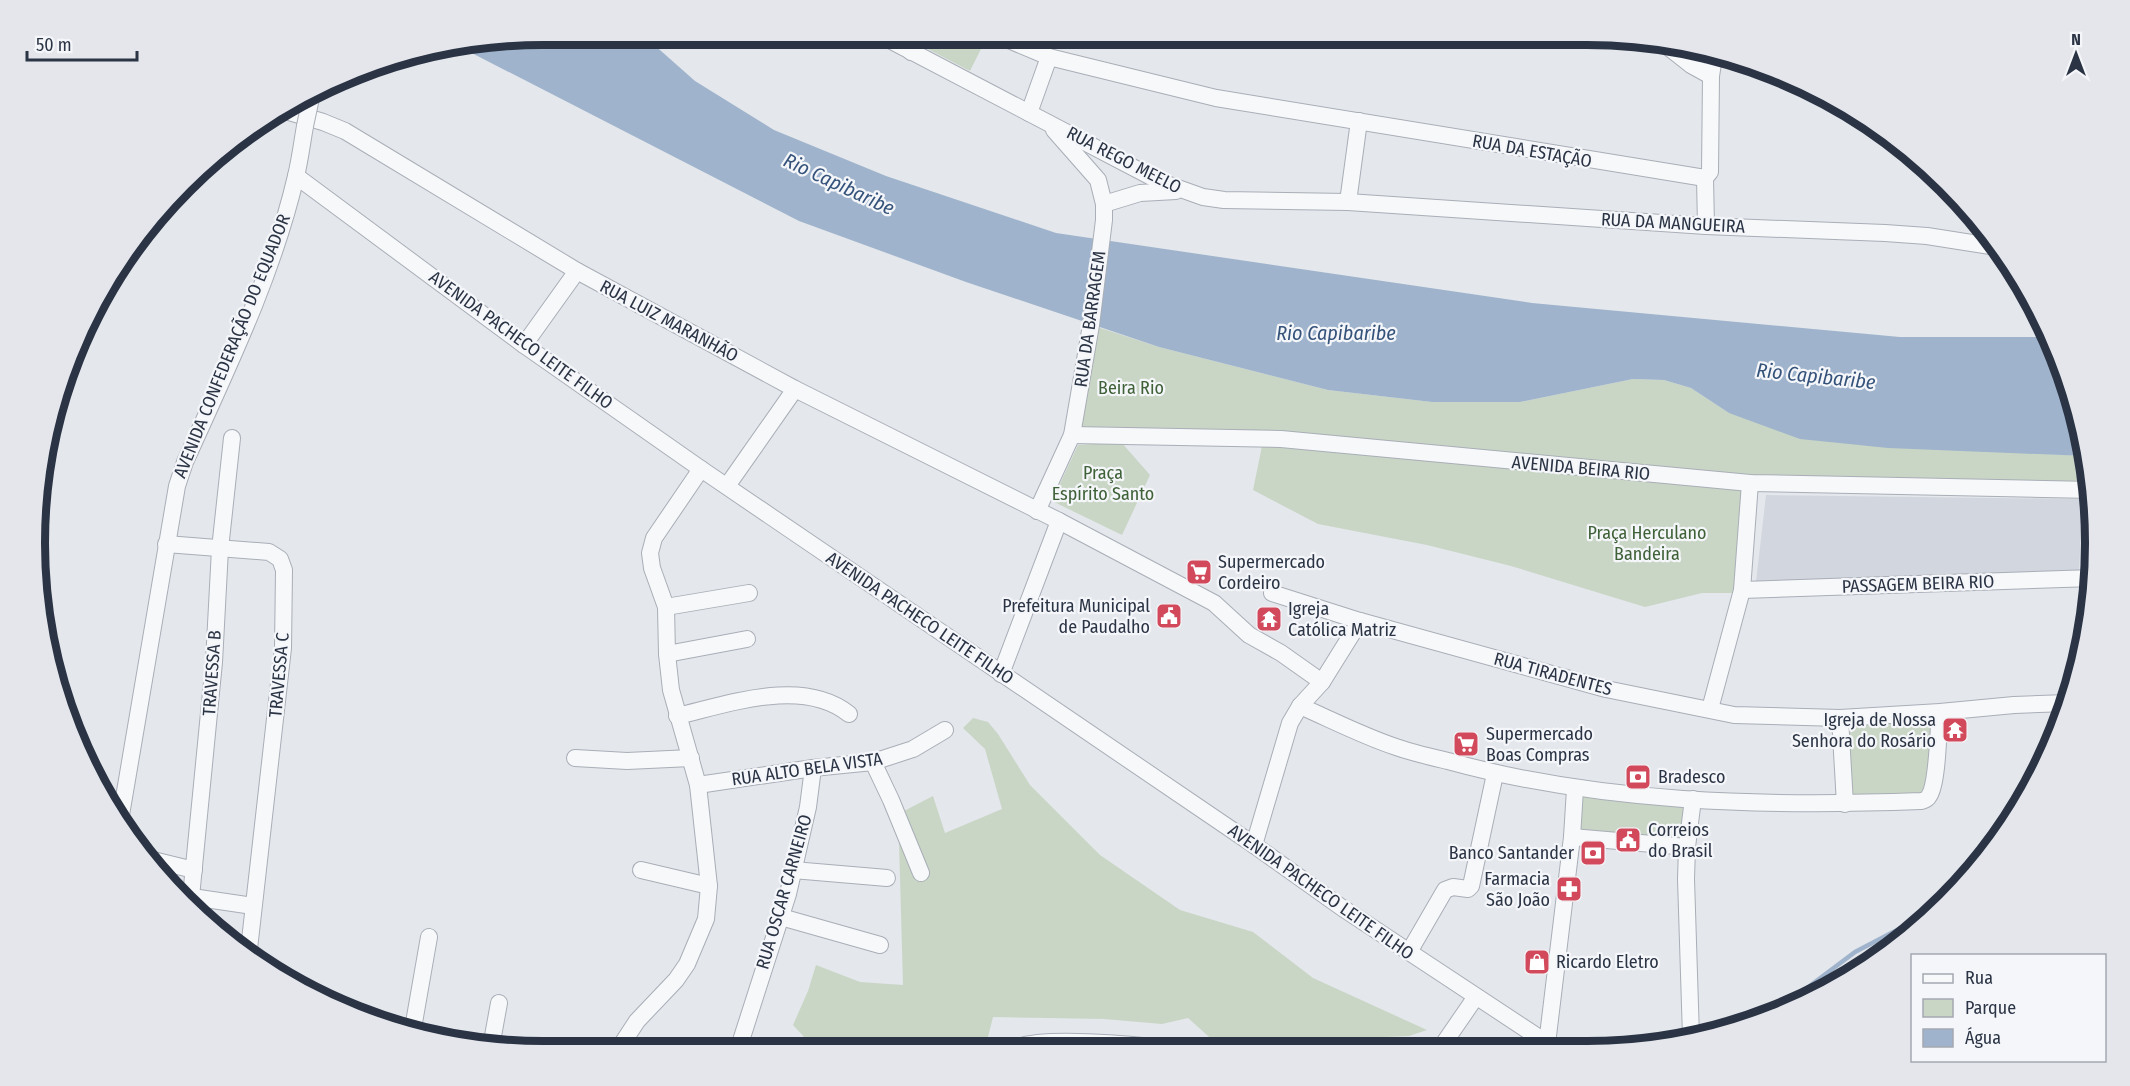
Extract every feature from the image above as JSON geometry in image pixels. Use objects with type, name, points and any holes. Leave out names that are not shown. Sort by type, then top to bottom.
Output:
[{"type":"street","name":"RUA REGO MEELO","points":[[898,45],[1046,120],[1161,182],[1185,192],[1224,200],[1348,202]]},
{"type":"street","points":[[911,52],[915,45]]},
{"type":"street","name":"RUA DA ESTAÇÃO","points":[[1020,45],[1048,57],[1216,98],[1705,178]]},
{"type":"street","points":[[1676,54],[1711,76]]},
{"type":"street","points":[[1029,113],[1048,57]]},
{"type":"street","points":[[1706,226],[1705,178],[1710,172],[1711,76],[1713,61]]},
{"type":"street","name":"AVENIDA CONFEDERAÇÃO DO EQUADOR","points":[[122,809],[177,486],[185,462],[249,316],[280,232],[296,176],[310,103]]},
{"type":"street","name":"RUA LUIZ MARANHÃO","points":[[292,113],[345,131],[577,271],[795,389],[1059,521],[1214,603],[1249,635],[1281,653],[1322,682]]},
{"type":"street","name":"RUA DA BARRAGEM","points":[[1037,510],[1072,435],[1091,325],[1104,212],[1098,180],[1046,120]]},
{"type":"street","points":[[1348,202],[1359,121]]},
{"type":"street","name":"AVENIDA PACHECO LEITE FILHO","points":[[296,176],[524,345],[701,469],[1475,998],[1542,1041]]},
{"type":"street","points":[[1104,212],[1140,193],[1185,192]]},
{"type":"street","name":"RUA DA MANGUEIRA","points":[[1348,202],[1706,226],[1895,233],[1986,245]]},
{"type":"street","points":[[524,345],[577,271]]},
{"type":"street","points":[[727,486],[795,389]]},
{"type":"street","name":"AVENIDA BEIRA RIO","points":[[1072,435],[1281,439],[1750,483],[2082,490]]},
{"type":"street","name":"TRAVESSA B","points":[[192,896],[214,662],[220,549],[232,438]]},
{"type":"street","points":[[624,1041],[637,1021],[676,980],[687,964],[706,919],[709,886],[698,784],[677,716],[667,654],[666,607],[650,561],[650,548],[654,538],[701,469]]},
{"type":"street","points":[[1710,709],[1742,590],[1750,483]]},
{"type":"street","points":[[1001,674],[1059,521]]},
{"type":"street","name":"TRAVESSA C","points":[[166,544],[270,552],[280,559],[284,570],[283,648],[249,945]]},
{"type":"street","name":"PASSAGEM BEIRA RIO","points":[[1742,590],[2084,578]]},
{"type":"street","points":[[666,607],[749,593]]},
{"type":"street","name":"RUA TIRADENTES","points":[[1272,593],[1360,621],[1606,689],[1747,717],[1840,718],[1983,707],[2057,708]]},
{"type":"street","points":[[1254,845],[1290,723],[1300,706],[1322,682],[1360,621]]},
{"type":"street","points":[[667,654],[747,639]]},
{"type":"street","points":[[677,716],[779,695],[823,699],[839,705],[849,714]]},
{"type":"street","points":[[1300,706],[1396,747],[1495,774],[1575,789],[1693,798],[1845,804],[1927,799],[1935,777],[1940,712]]},
{"type":"street","points":[[1840,718],[1845,804]]},
{"type":"street","name":"RUA ALTO BELA VISTA","points":[[698,784],[873,762],[913,749],[945,730]]},
{"type":"street","points":[[575,758],[627,761],[691,759]]},
{"type":"street","points":[[873,762],[921,873]]},
{"type":"street","name":"RUA OSCAR CARNEIRO","points":[[741,1041],[781,917],[808,807],[813,768]]},
{"type":"street","points":[[1409,952],[1445,890],[1453,887],[1468,889],[1471,886],[1495,774]]},
{"type":"street","points":[[1551,1041],[1575,789]]},
{"type":"street","points":[[1691,1030],[1686,904],[1687,847],[1693,798]]},
{"type":"street","points":[[1572,837],[1687,847]]},
{"type":"street","points":[[162,862],[194,870]]},
{"type":"street","points":[[641,870],[709,886]]},
{"type":"street","points":[[793,870],[887,878]]},
{"type":"street","points":[[199,903],[253,906]]},
{"type":"street","points":[[781,917],[880,945]]},
{"type":"street","points":[[414,1024],[429,937]]},
{"type":"street","points":[[1445,1041],[1475,998]]},
{"type":"street","points":[[493,1038],[499,1003]]},
{"type":"shaded area","points":[[1766,495],[2082,499],[2079,573],[1756,582]]},
{"type":"green space","points":[[920,45],[983,45],[970,71]]},
{"type":"green space","name":"Beira Rio","points":[[1091,325],[1159,347],[1328,390],[1432,402],[1520,402],[1633,379],[1664,380],[1691,388],[1729,413],[2048,454],[2077,456],[2082,484],[1750,483],[1238,437],[1072,435]]},
{"type":"green space","name":"Praça Espírito Santo","points":[[1121,442],[1150,475],[1122,535],[1052,501],[1078,445]]},
{"type":"green space","name":"Praça Herculano Bandeira","points":[[1262,446],[1742,488],[1737,593],[1702,593],[1645,607],[1511,566],[1427,545],[1318,524],[1253,490]]},
{"type":"green space","points":[[1928,717],[1934,727],[1925,793],[1851,796],[1846,736],[1859,723]]},
{"type":"green space","points":[[973,718],[988,722],[1030,785],[1100,855],[1180,910],[1253,932],[1313,978],[1427,1030],[1409,1036],[1289,1041],[1214,1041],[1188,1018],[1162,1024],[1104,1019],[993,1017],[987,1041],[805,1041],[805,1038],[793,1025],[808,991],[816,965],[860,982],[903,985],[899,841],[904,811],[933,796],[945,833],[1002,809],[985,749],[963,728]]},
{"type":"green space","points":[[1575,789],[1693,799],[1687,847],[1572,837]]},
{"type":"water","name":"Rio Capibaribe","points":[[654,45],[695,81],[774,130],[886,176],[1056,233],[1532,303],[1900,337],[2040,337],[2059,383],[2077,456],[1888,448],[1800,439],[1729,413],[1691,388],[1664,380],[1633,379],[1520,402],[1432,402],[1328,390],[1159,347],[966,282],[799,221],[468,51],[510,46]]},
{"type":"waterway","points":[[1806,990],[1855,952],[1904,927]]},
{"type":"place","name":"Supermercado Cordeiro","points":[[1199,572]]},
{"type":"place","name":"Prefeitura Municipal de Paudalho","points":[[1169,616]]},
{"type":"place","name":"Igreja Católica Matriz","points":[[1269,619]]},
{"type":"place","name":"Igreja de Nossa Senhora do Rosário","points":[[1955,730]]},
{"type":"place","name":"Supermercado Boas Compras","points":[[1466,744]]},
{"type":"place","name":"Bradesco","points":[[1638,777]]},
{"type":"place","name":"Correios do Brasil","points":[[1628,840]]},
{"type":"place","name":"Banco Santander","points":[[1593,853]]},
{"type":"place","name":"Farmacia São João","points":[[1569,889]]},
{"type":"place","name":"Ricardo Eletro","points":[[1537,962]]}]
